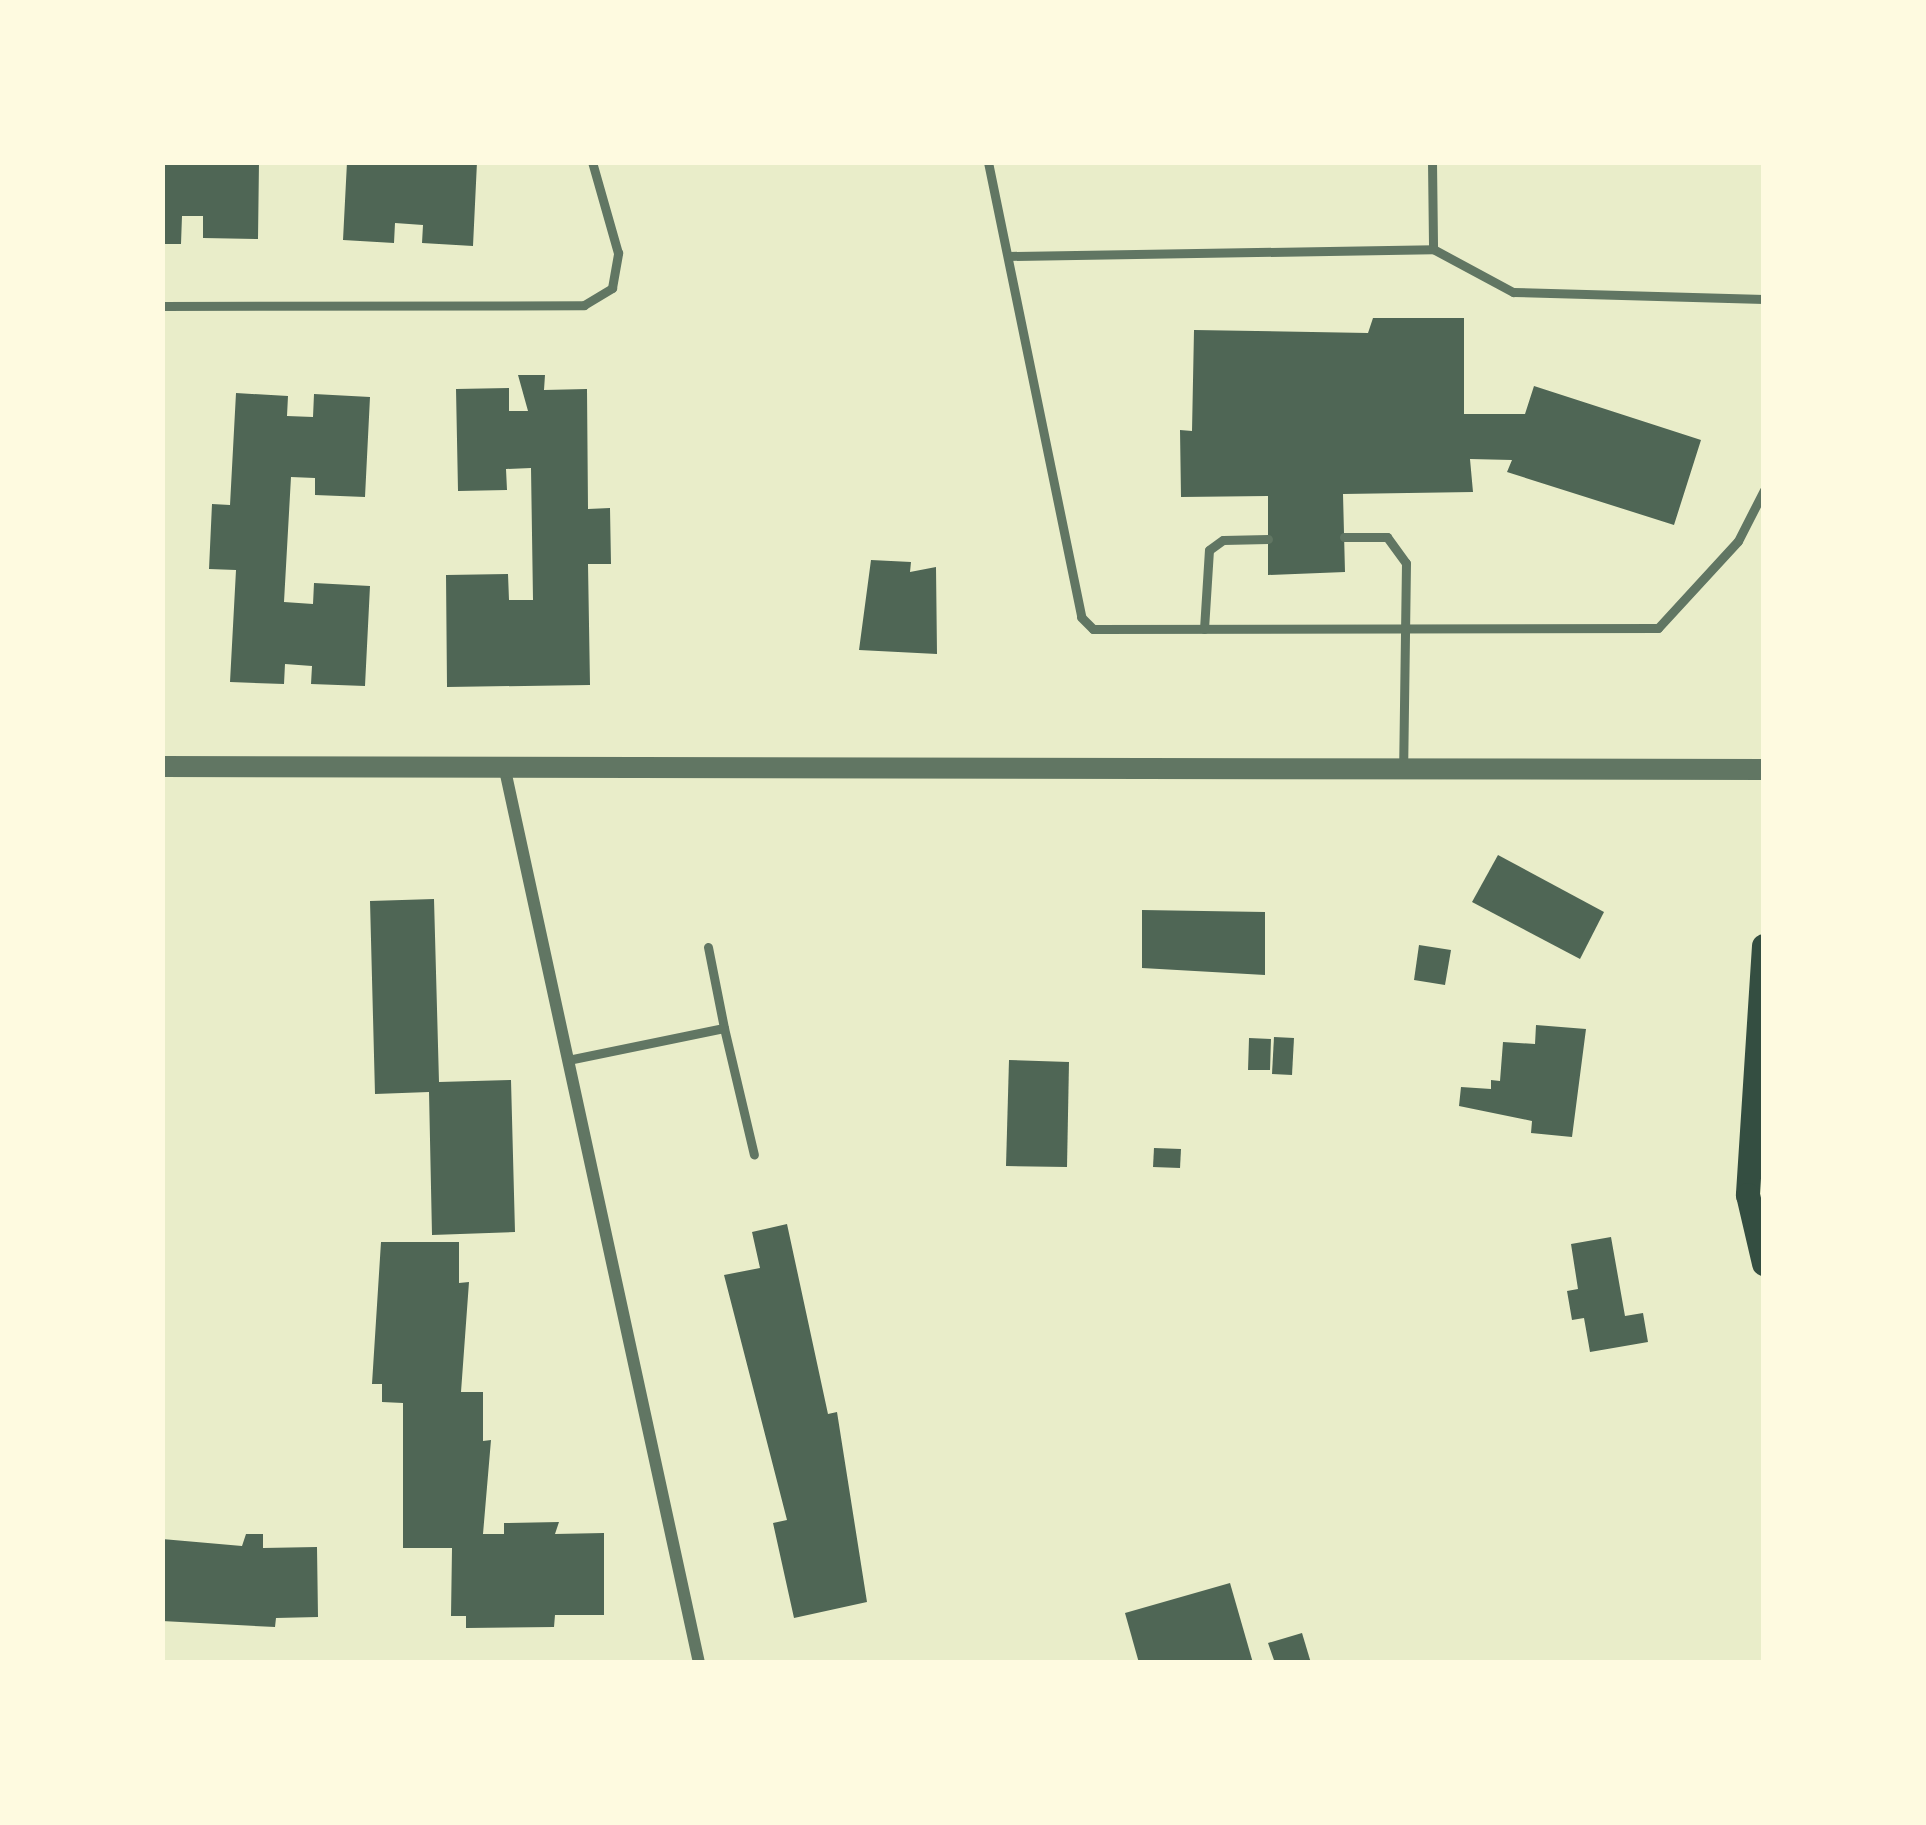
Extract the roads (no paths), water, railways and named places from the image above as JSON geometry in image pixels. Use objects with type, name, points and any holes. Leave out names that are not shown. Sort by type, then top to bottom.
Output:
[{"type":"main road","points":[[1764,946],[1756,1194],[1764,1264]]},
{"type":"street","points":[[162,766],[1764,769]]},
{"type":"street","points":[[505,770],[699,1663]]},
{"type":"lane","points":[[162,306],[584,305],[612,287],[619,253],[592,162]]},
{"type":"lane","points":[[988,162],[1081,617],[1109,633],[1408,625],[1658,628],[1738,541],[1764,490]]},
{"type":"lane","points":[[1432,162],[1433,249]]},
{"type":"lane","points":[[1007,256],[1433,249],[1513,292],[1764,299]]},
{"type":"lane","points":[[1344,537],[1387,537],[1401,548],[1408,625],[1403,770]]},
{"type":"lane","points":[[1204,629],[1209,550],[1223,540],[1268,539]]},
{"type":"lane","points":[[708,947],[754,1155]]},
{"type":"lane","points":[[568,1060],[724,1028]]}]
